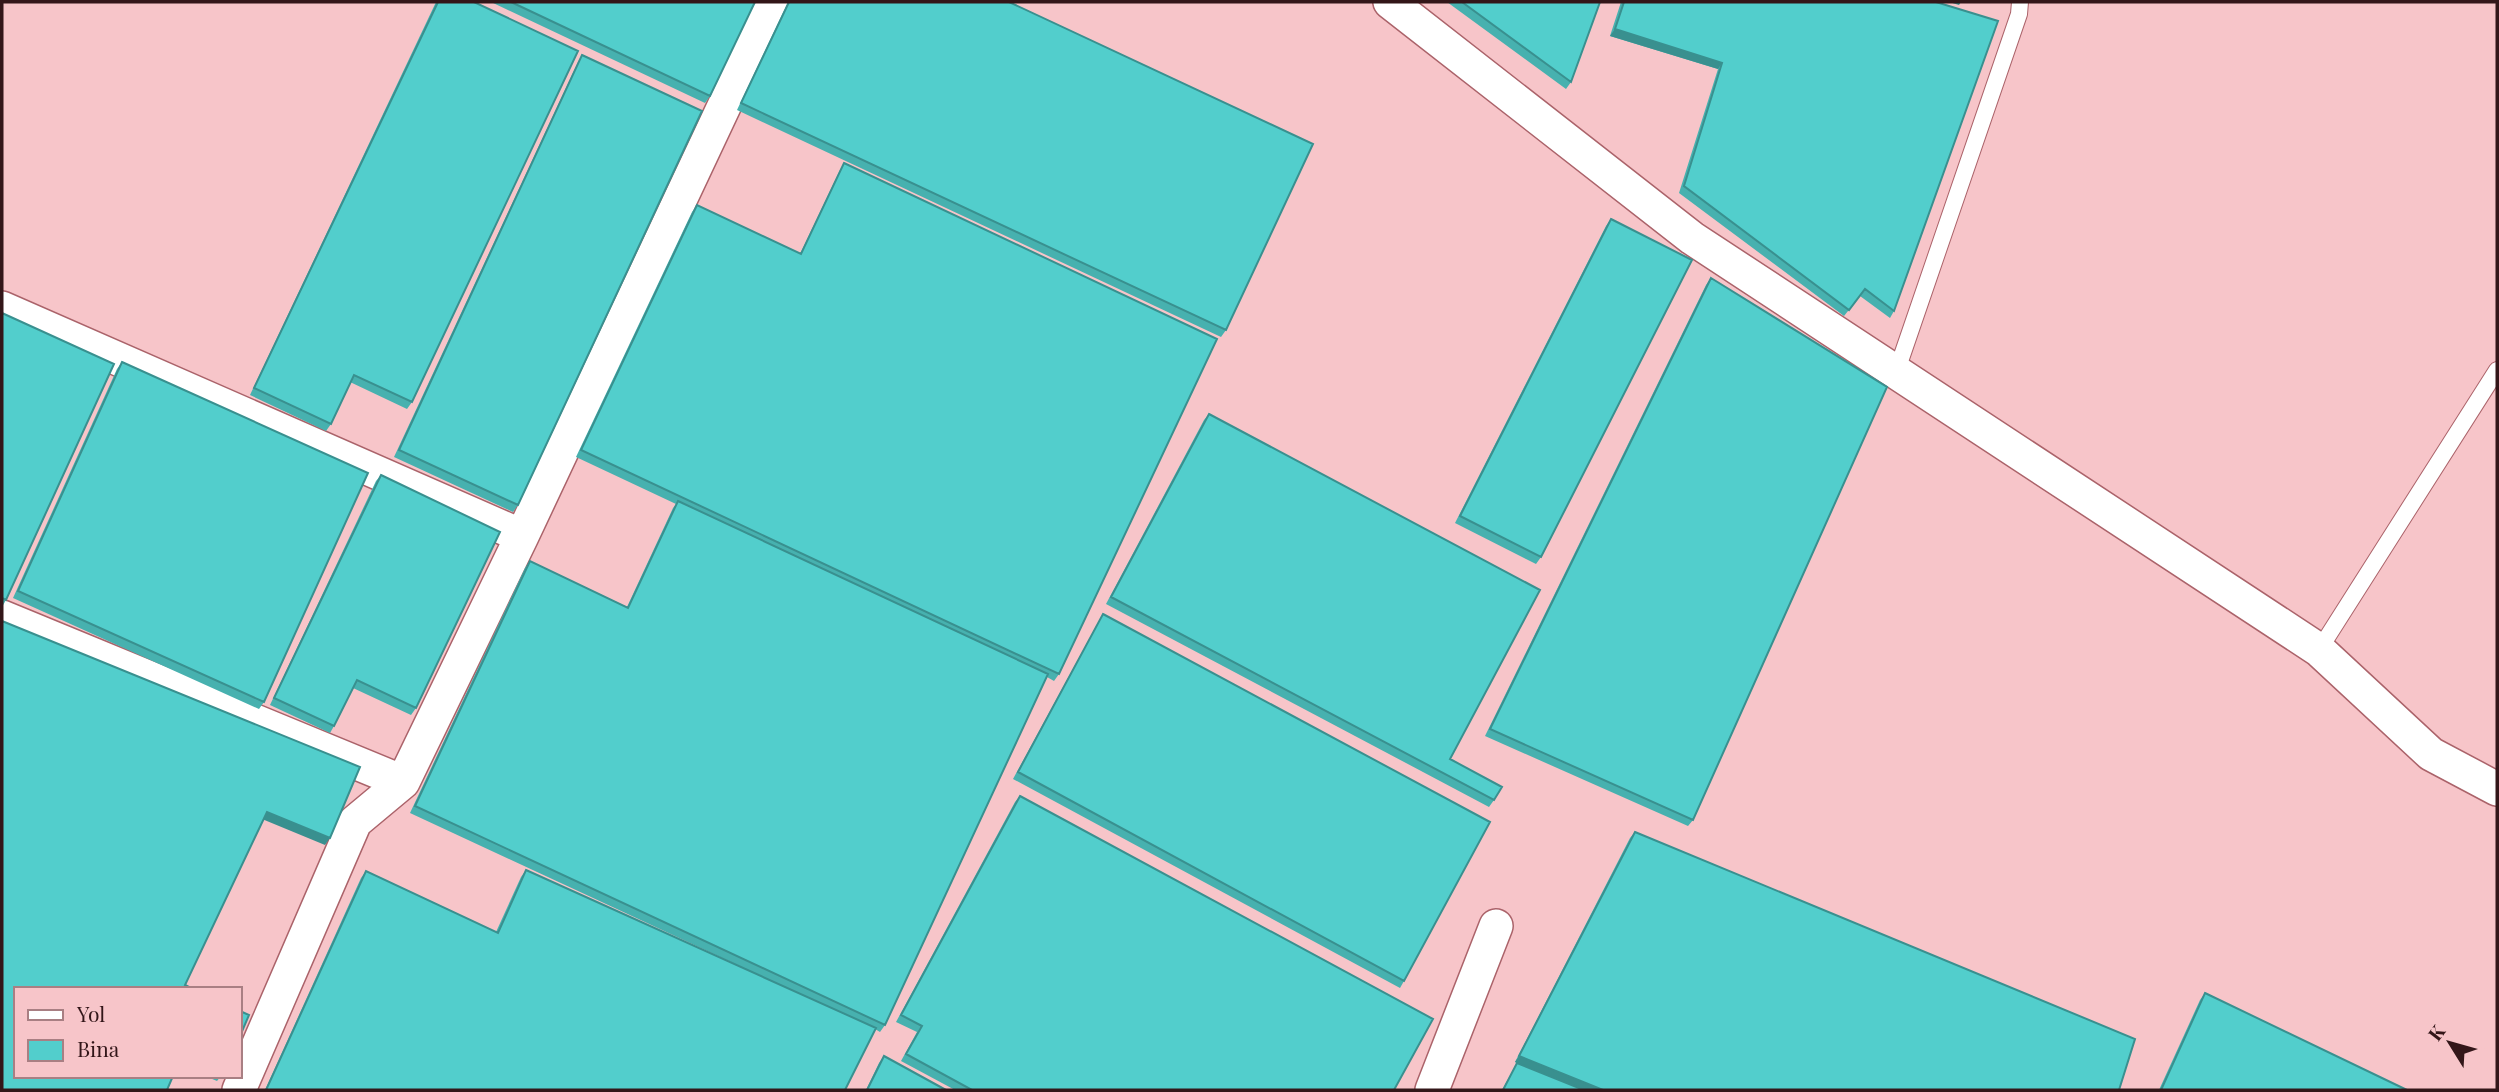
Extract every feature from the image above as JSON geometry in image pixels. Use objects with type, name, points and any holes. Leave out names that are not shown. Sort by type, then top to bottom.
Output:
[{"type":"street","points":[[239,1090],[355,822],[403,782],[774,2]]},
{"type":"street","points":[[1390,2],[1692,238],[2319,650],[2431,754],[2497,789]]},
{"type":"street","points":[[2,308],[522,536]]},
{"type":"street","points":[[2,617],[403,782]]},
{"type":"street","points":[[1432,1090],[1496,926]]},
{"type":"lane","points":[[1896,373],[2019,14],[2020,2]]},
{"type":"lane","points":[[2319,650],[2497,370]]},
{"type":"building","points":[[438,2],[474,2],[578,51],[412,402],[354,375],[331,424],[254,388]]},
{"type":"building","points":[[511,2],[755,2],[710,96]]},
{"type":"building","points":[[789,2],[1009,2],[1313,144],[1226,330],[741,103]]},
{"type":"building","points":[[1462,2],[1600,2],[1571,82]]},
{"type":"building","points":[[1624,2],[1936,2],[1998,21],[1894,311],[1865,289],[1849,310],[1684,186],[1722,63],[1615,29]]},
{"type":"building","points":[[582,55],[702,111],[518,505],[399,450]]},
{"type":"building","points":[[844,163],[1217,339],[1059,674],[581,450],[697,205],[801,254]]},
{"type":"building","points":[[1611,219],[1692,260],[1541,557],[1460,516]]},
{"type":"building","points":[[1711,278],[1887,387],[1693,820],[1490,729]]},
{"type":"building","points":[[2,313],[114,364],[6,600],[2,598]]},
{"type":"building","points":[[122,362],[368,473],[264,702],[18,591]]},
{"type":"building","points":[[1209,414],[1540,590],[1450,759],[1502,787],[1494,800],[1111,597]]},
{"type":"building","points":[[381,475],[500,532],[416,708],[357,680],[334,726],[274,698]]},
{"type":"building","points":[[678,501],[1048,674],[885,1025],[415,806],[530,561],[628,608]]},
{"type":"building","points":[[1103,614],[1490,822],[1404,981],[1018,772]]},
{"type":"building","points":[[2,621],[360,767],[330,838],[267,812],[185,985],[189,987],[14,987],[14,1078],[172,1078],[167,1090],[2,1090]]},
{"type":"building","points":[[1020,796],[1433,1019],[1394,1090],[972,1090],[906,1054],[922,1026],[901,1015]]},
{"type":"building","points":[[1635,832],[2135,1039],[2119,1090],[1603,1090],[1519,1056]]},
{"type":"building","points":[[526,870],[876,1028],[845,1090],[266,1090],[366,871],[498,933]]},
{"type":"building","points":[[2205,993],[2407,1090],[2161,1090]]},
{"type":"building","points":[[242,1012],[249,1015],[242,1031]]},
{"type":"building","points":[[884,1056],[946,1090],[867,1090]]},
{"type":"building","points":[[1517,1063],[1584,1090],[1503,1090]]}]
